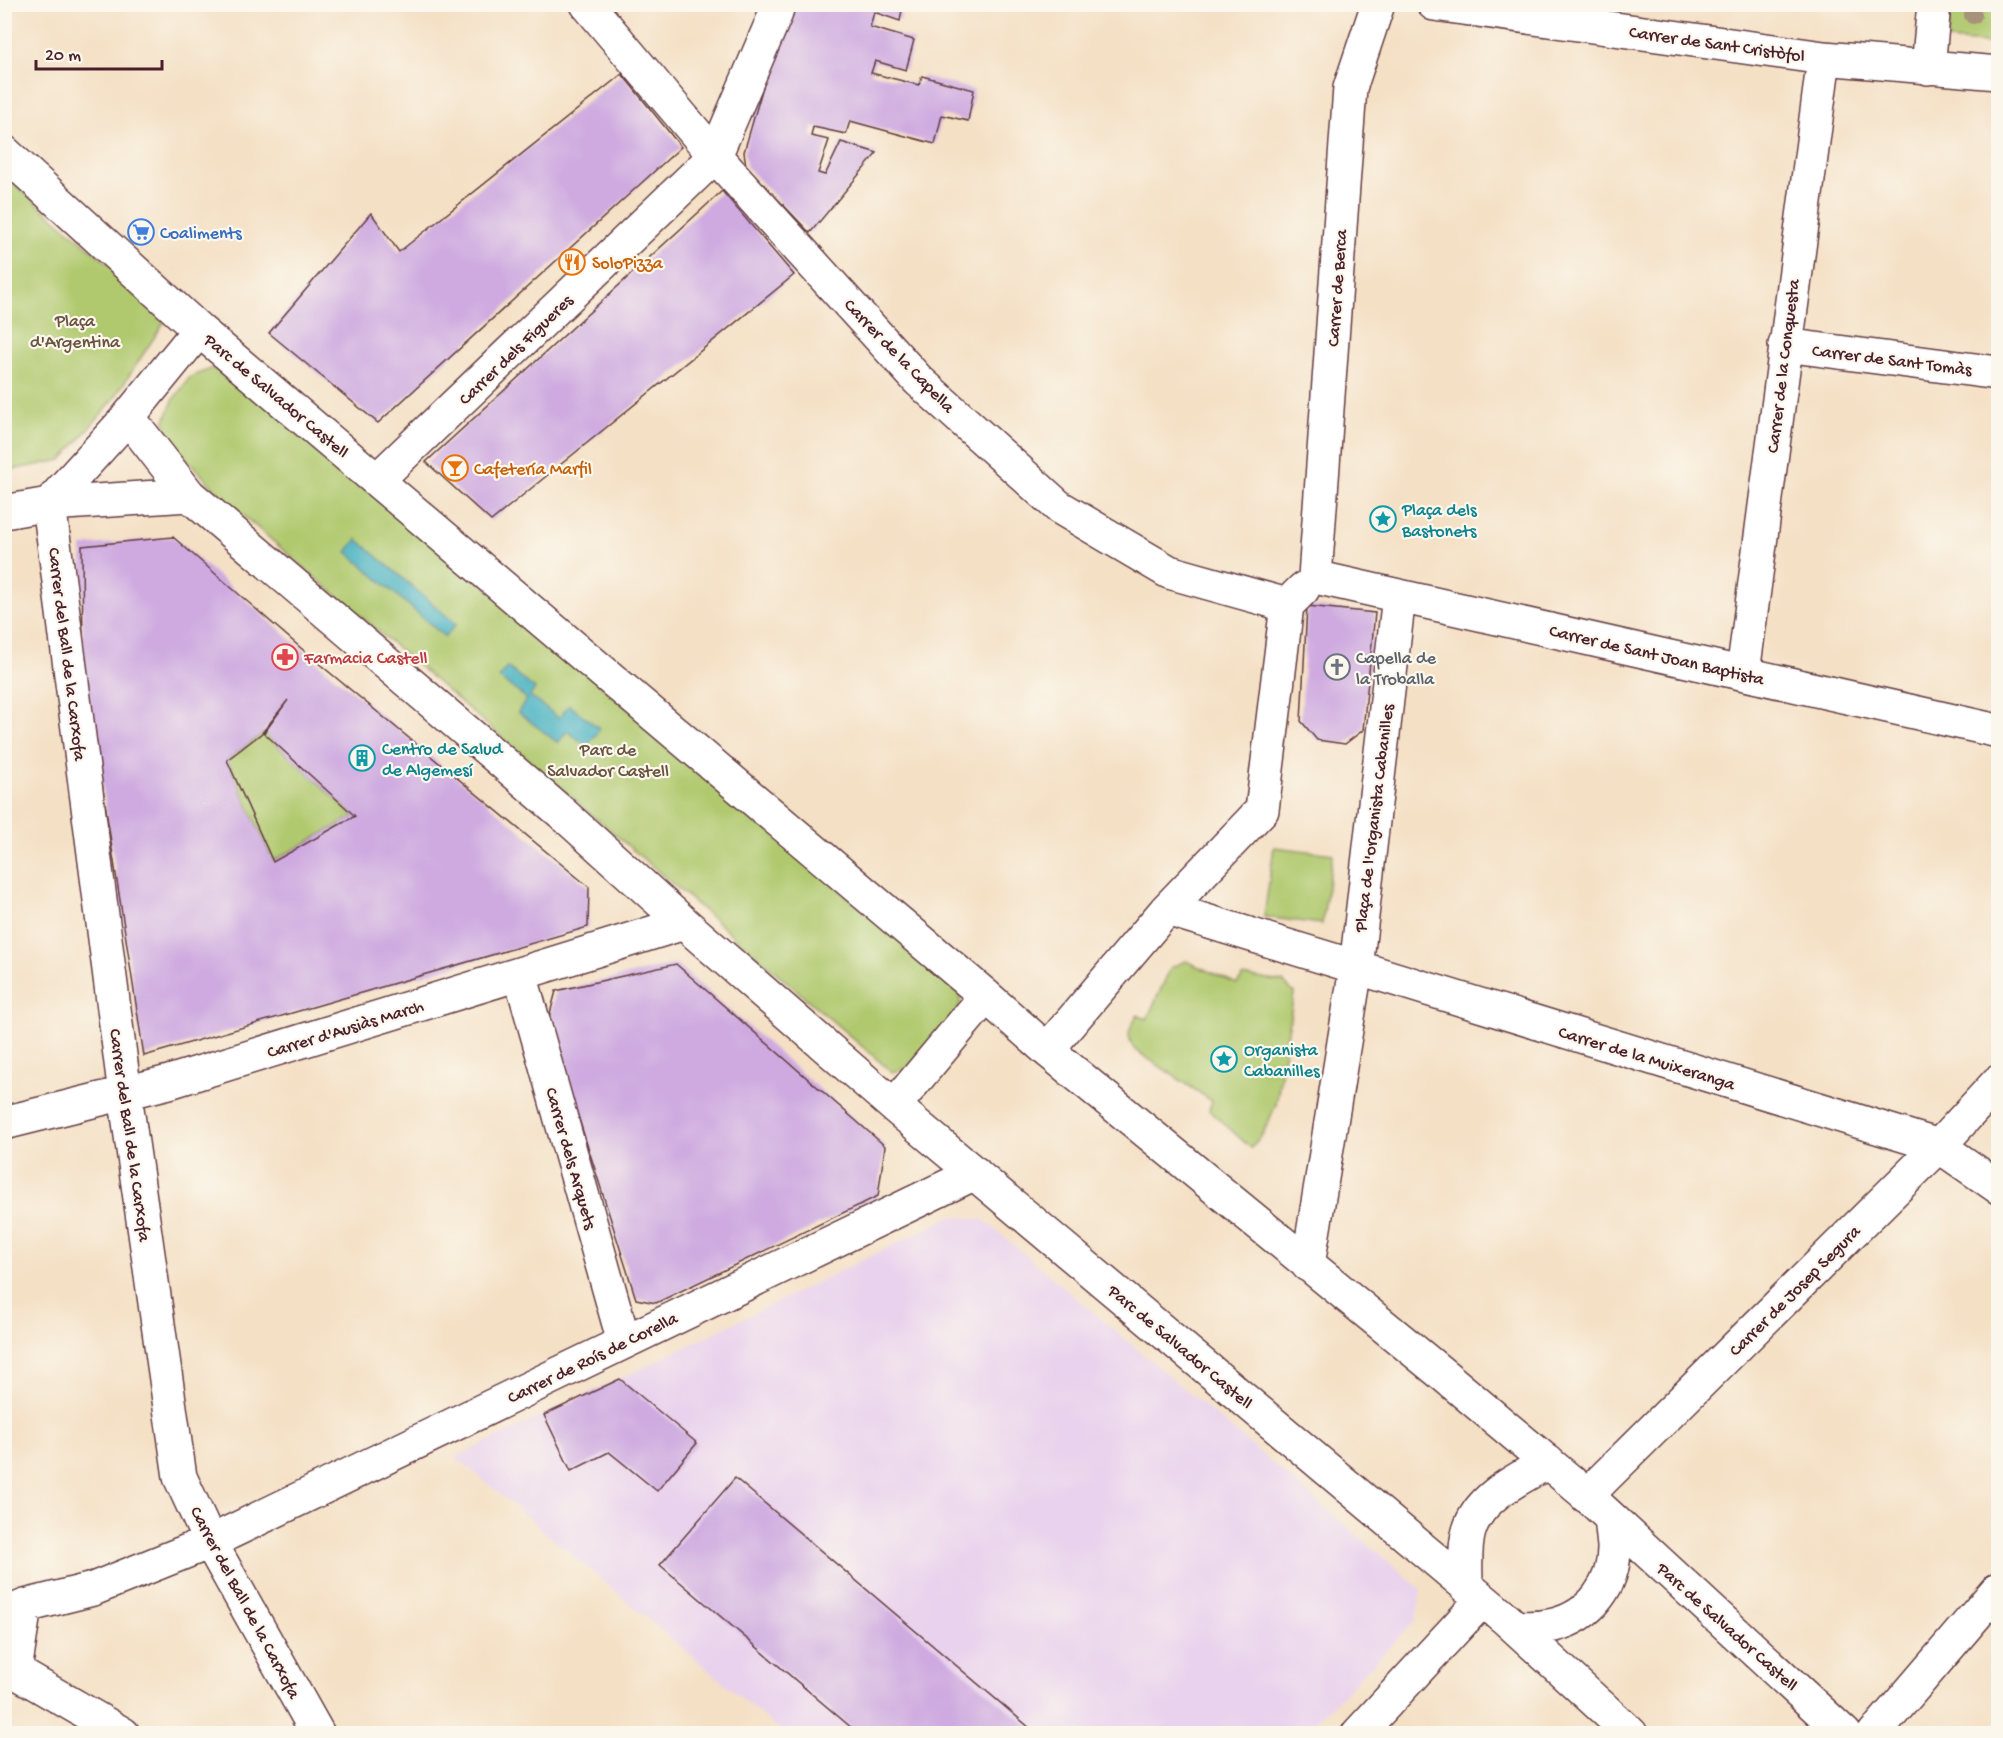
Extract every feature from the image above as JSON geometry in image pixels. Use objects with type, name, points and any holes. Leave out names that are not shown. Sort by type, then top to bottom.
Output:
[{"type":"street","name":"Carrer de la Capella","points":[[587,4],[715,156],[918,380],[1059,507],[1169,572],[1287,605]]},
{"type":"street","name":"Carrer de Berca","points":[[1315,577],[1350,88],[1378,4]]},
{"type":"street","name":"Carrer de Sant Cristòfol","points":[[1434,4],[1824,58],[1998,73]]},
{"type":"street","points":[[1928,68],[1934,4]]},
{"type":"street","name":"Carrer dels Figueres","points":[[378,480],[715,156],[774,7]]},
{"type":"street","name":"Carrer de la Conquesta","points":[[1743,673],[1824,58]]},
{"type":"street","name":"Parc de Salvador Castell","points":[[4,152],[200,330],[1047,1050],[1548,1462],[1845,1734]]},
{"type":"street","name":"Parc de Salvador Castell","points":[[200,330],[128,417],[189,495],[562,813],[894,1106],[1516,1628],[1631,1734]]},
{"type":"street","name":"Carrer de Sant Tomàs","points":[[1785,345],[1998,373]]},
{"type":"street","points":[[49,504],[128,417]]},
{"type":"street","points":[[4,512],[49,504],[189,495]]},
{"type":"street","name":"Carrer del Ball de la Carxofa","points":[[49,504],[125,1094],[180,1477],[210,1542],[318,1734]]},
{"type":"street","name":"Carrer de Sant Joan Baptista","points":[[1315,577],[1998,731]]},
{"type":"street","points":[[1047,1050],[1167,909],[1262,810],[1287,605],[1315,577]]},
{"type":"street","name":"Plaça de l'organista Cabanilles","points":[[1308,1265],[1356,968],[1399,596]]},
{"type":"street","points":[[1167,909],[1356,968]]},
{"type":"street","name":"Carrer d'Ausiàs March","points":[[4,1123],[125,1094],[684,923]]},
{"type":"street","name":"Carrer de la Muixeranga","points":[[1356,968],[1939,1146],[1998,1187]]},
{"type":"street","name":"Carrer dels Arquets","points":[[520,974],[624,1342]]},
{"type":"street","points":[[894,1106],[986,996]]},
{"type":"street","name":"Carrer de Josep Segura","points":[[1586,1496],[1939,1146],[1998,1082]]},
{"type":"street","name":"Carrer de Roís de Corella","points":[[15,1610],[93,1589],[210,1542],[975,1173]]},
{"type":"street","points":[[1358,1734],[1474,1593],[1466,1555],[1469,1531],[1482,1506],[1500,1491],[1548,1462]]},
{"type":"street","points":[[1516,1628],[1553,1626],[1576,1618],[1594,1603],[1606,1586],[1612,1567],[1614,1547],[1611,1518]]},
{"type":"street","points":[[1874,1734],[1998,1589]]},
{"type":"street","points":[[15,1610],[10,1668],[123,1734]]},
{"type":"shaded area","points":[[952,1216],[984,1220],[1421,1589],[1416,1620],[1305,1733],[783,1733],[456,1457]]},
{"type":"green space","points":[[1950,5],[1998,5],[1998,44],[1948,40]]},
{"type":"green space","name":"Plaça d'Argentina","points":[[4,176],[169,315],[113,400],[62,460],[5,471]]},
{"type":"green space","name":"Parc de Salvador Castell","points":[[211,369],[232,370],[962,994],[957,1015],[909,1068],[892,1072],[225,500],[174,445],[164,423],[173,400],[190,377]]},
{"type":"green space","points":[[264,733],[355,816],[273,861],[227,760]]},
{"type":"green space","points":[[1274,847],[1333,854],[1322,924],[1264,917]]},
{"type":"green space","points":[[1186,961],[1237,984],[1243,976],[1283,982],[1294,993],[1276,1105],[1263,1133],[1251,1148],[1209,1110],[1212,1101],[1135,1050],[1130,1041],[1130,1029],[1137,1015],[1147,1019],[1171,967]]},
{"type":"water","points":[[357,539],[456,624],[445,637],[347,552]]},
{"type":"water","points":[[507,667],[535,689],[530,696],[559,718],[569,705],[600,729],[587,746],[567,731],[558,743],[518,712],[527,699],[499,678]]},
{"type":"building","points":[[787,4],[903,4],[900,21],[874,12],[870,27],[914,40],[906,70],[875,61],[871,73],[919,85],[922,76],[974,90],[968,121],[942,115],[935,144],[850,121],[846,134],[813,127],[811,136],[829,140],[818,173],[825,175],[841,142],[877,153],[810,233],[746,166],[744,152]]},
{"type":"building","points":[[622,74],[681,147],[378,423],[269,333],[371,213],[399,252]]},
{"type":"building","points":[[722,191],[794,275],[491,521],[426,462]]},
{"type":"building","points":[[173,537],[317,662],[589,887],[588,927],[144,1056],[83,660],[82,546]],"holes":[[[288,700],[264,733],[355,816],[273,862],[227,760],[262,733]]]},
{"type":"building","name":"Capella de la Troballa","points":[[1307,606],[1375,613],[1363,730],[1345,744],[1317,740],[1301,721]]},
{"type":"building","points":[[676,964],[885,1146],[878,1196],[656,1303],[636,1299],[548,1021],[556,991]]},
{"type":"building","points":[[620,1379],[697,1443],[657,1491],[609,1452],[571,1471],[544,1415]]},
{"type":"building","points":[[735,1478],[1037,1734],[859,1734],[660,1565]]},
{"type":"place","name":"Coaliments","points":[[141,232]]},
{"type":"place","name":"SoloPizza","points":[[572,262]]},
{"type":"place","name":"Cafetería Marfil","points":[[455,468]]},
{"type":"place","name":"Plaça dels Bastonets","points":[[1383,519]]},
{"type":"place","name":"Farmacia Castell","points":[[285,657]]},
{"type":"place","name":"Capella de la Troballa","points":[[1337,667]]},
{"type":"place","name":"Centro de Salud de Algemesí","points":[[362,758]]},
{"type":"place","name":"Organista Cabanilles","points":[[1224,1059]]}]
